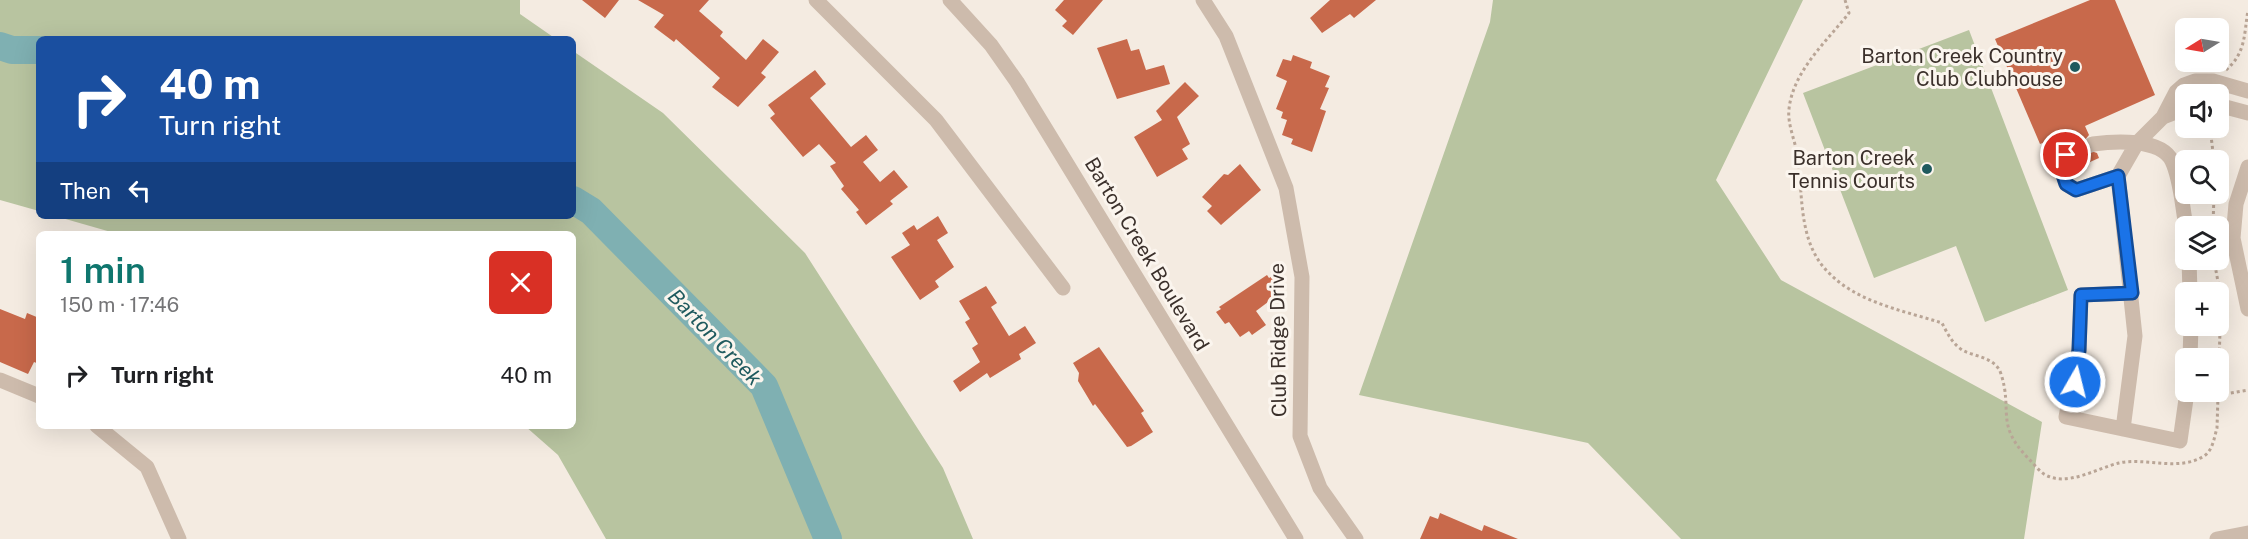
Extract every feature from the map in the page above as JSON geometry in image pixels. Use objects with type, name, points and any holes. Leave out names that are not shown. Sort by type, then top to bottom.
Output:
[{"type":"street","points":[[816,0],[936,120],[1063,288]]},
{"type":"street","name":"Barton Creek Boulevard","points":[[950,0],[991,45],[1017,82],[1296,539]]},
{"type":"street","name":"Club Ridge Drive","points":[[1203,0],[1226,36],[1286,188],[1302,277],[1300,436],[1320,488],[1356,539]]},
{"type":"street","points":[[2123,429],[2135,336],[2118,176],[2136,143],[2163,117],[2176,92],[2184,85],[2195,81],[2213,81],[2248,91]]},
{"type":"street","points":[[2229,108],[2248,113]]},
{"type":"street","points":[[2163,117],[2175,112]]},
{"type":"street","points":[[2093,144],[2118,141],[2159,149],[2172,160],[2184,216]]},
{"type":"street","points":[[2066,155],[2060,166],[2066,184],[2076,190],[2118,176]]},
{"type":"street","points":[[2248,167],[2236,204],[2233,238],[2248,309]]},
{"type":"street","points":[[2132,293],[2081,295],[2079,350],[2066,417],[2180,441],[2186,402]]},
{"type":"street","points":[[0,380],[36,395]]},
{"type":"street","points":[[101,429],[147,467],[179,539]]},
{"type":"street","points":[[2217,539],[2248,533]]},
{"type":"path","points":[[1845,0],[1850,13],[1803,70],[1789,109],[1798,159],[1801,208],[1810,244],[1829,274],[1856,293],[1942,322],[1949,337],[1962,350],[1989,360],[2001,372],[2009,433],[2013,442],[2045,475],[2072,478],[2120,463],[2141,461],[2173,464],[2203,457],[2212,448],[2217,428],[2219,402]]},
{"type":"path","points":[[2213,81],[2236,62],[2246,40],[2248,10]]},
{"type":"path","points":[[2216,270],[2221,298],[2220,348]]},
{"type":"path","points":[[2229,393],[2248,390]]},
{"type":"green space","points":[[0,0],[520,0],[520,14],[552,36],[36,36],[36,210],[0,200]]},
{"type":"green space","points":[[1493,0],[1803,0],[1716,180],[1781,280],[2042,422],[2024,539],[1681,539],[1588,443],[1359,395],[1490,22]]},
{"type":"green space","name":"Barton Creek Tennis Courts","points":[[1969,30],[2068,290],[1985,322],[1956,246],[1874,278],[1803,93]]},
{"type":"green space","points":[[576,53],[663,113],[805,253],[943,468],[973,539],[606,539],[558,455],[528,429],[576,429],[576,231],[108,231],[66,219],[576,219]]},
{"type":"building","points":[[582,0],[619,0],[605,18]]},
{"type":"building","points":[[638,0],[709,0],[699,11],[723,32],[720,36],[746,60],[763,39],[779,52],[761,73],[766,77],[738,107],[712,87],[720,78],[676,39],[674,42],[654,27],[664,15]]},
{"type":"building","points":[[1064,0],[1103,0],[1073,35],[1062,26],[1067,21],[1055,10]]},
{"type":"building","points":[[1330,0],[1376,0],[1354,18],[1350,14],[1322,33],[1310,18]]},
{"type":"building","name":"Barton Creek Country Club Clubhouse","points":[[2090,0],[2115,0],[2155,95],[2085,126],[2089,135],[2084,141],[2085,149],[2097,153],[2099,158],[2072,170],[2076,154],[2071,147],[2062,146],[2058,137],[2040,144],[1995,39]]},
{"type":"building","points":[[1127,39],[1131,51],[1139,49],[1146,70],[1164,65],[1170,84],[1117,99],[1097,48]]},
{"type":"building","points":[[1293,55],[1312,62],[1310,68],[1330,76],[1325,87],[1329,88],[1320,109],[1326,111],[1312,152],[1291,144],[1293,139],[1282,135],[1287,120],[1281,118],[1283,112],[1276,109],[1287,81],[1276,76],[1283,59],[1291,61]]},
{"type":"building","points":[[815,70],[826,84],[810,98],[851,147],[866,135],[878,150],[863,162],[880,182],[894,170],[908,187],[890,201],[893,204],[866,225],[856,212],[859,210],[841,189],[844,186],[830,166],[836,163],[819,144],[803,157],[770,118],[775,114],[768,105]]},
{"type":"building","points":[[1185,82],[1199,96],[1177,117],[1190,144],[1182,149],[1188,159],[1157,177],[1134,137],[1162,120],[1156,111]]},
{"type":"building","points":[[1240,164],[1261,190],[1221,225],[1207,211],[1212,206],[1202,197],[1224,174],[1228,175]]},
{"type":"building","points":[[938,216],[948,233],[937,240],[954,267],[935,281],[939,287],[920,300],[891,257],[910,245],[902,233],[914,225],[917,230]]},
{"type":"building","points":[[1276,274],[1284,286],[1277,290],[1280,293],[1256,311],[1266,325],[1252,335],[1249,331],[1240,337],[1229,322],[1225,324],[1216,312],[1221,309],[1219,307],[1267,275],[1269,278]]},
{"type":"building","points":[[986,286],[997,303],[991,307],[1009,336],[1025,326],[1036,343],[1019,354],[1021,359],[990,378],[987,373],[960,392],[953,381],[980,362],[972,348],[978,344],[965,322],[970,319],[959,301]]},
{"type":"building","points":[[0,309],[25,319],[27,313],[36,317],[36,363],[34,362],[28,374],[0,362]]},
{"type":"building","points":[[1099,347],[1144,411],[1141,413],[1153,432],[1131,446],[1127,447],[1095,404],[1093,406],[1078,381],[1079,373],[1073,363]]},
{"type":"building","points":[[1440,513],[1482,531],[1484,525],[1518,539],[1420,539],[1430,516],[1438,519]]},
{"type":"waterway","name":"Barton Creek","points":[[0,46],[12,50],[36,50]]},
{"type":"waterway","name":"Barton Creek","points":[[576,202],[591,211],[764,386],[828,539]]},
{"type":"tunnel","points":[[2066,155],[2093,144]]},
{"type":"place","name":"Barton Creek Country Club Clubhouse","points":[[2075,67]]},
{"type":"place","name":"Barton Creek Tennis Courts","points":[[1927,169]]},
{"type":"route","points":[[2066,155],[2060,166],[2066,184],[2076,190],[2118,176],[2132,293],[2081,295],[2075,382]]}]
